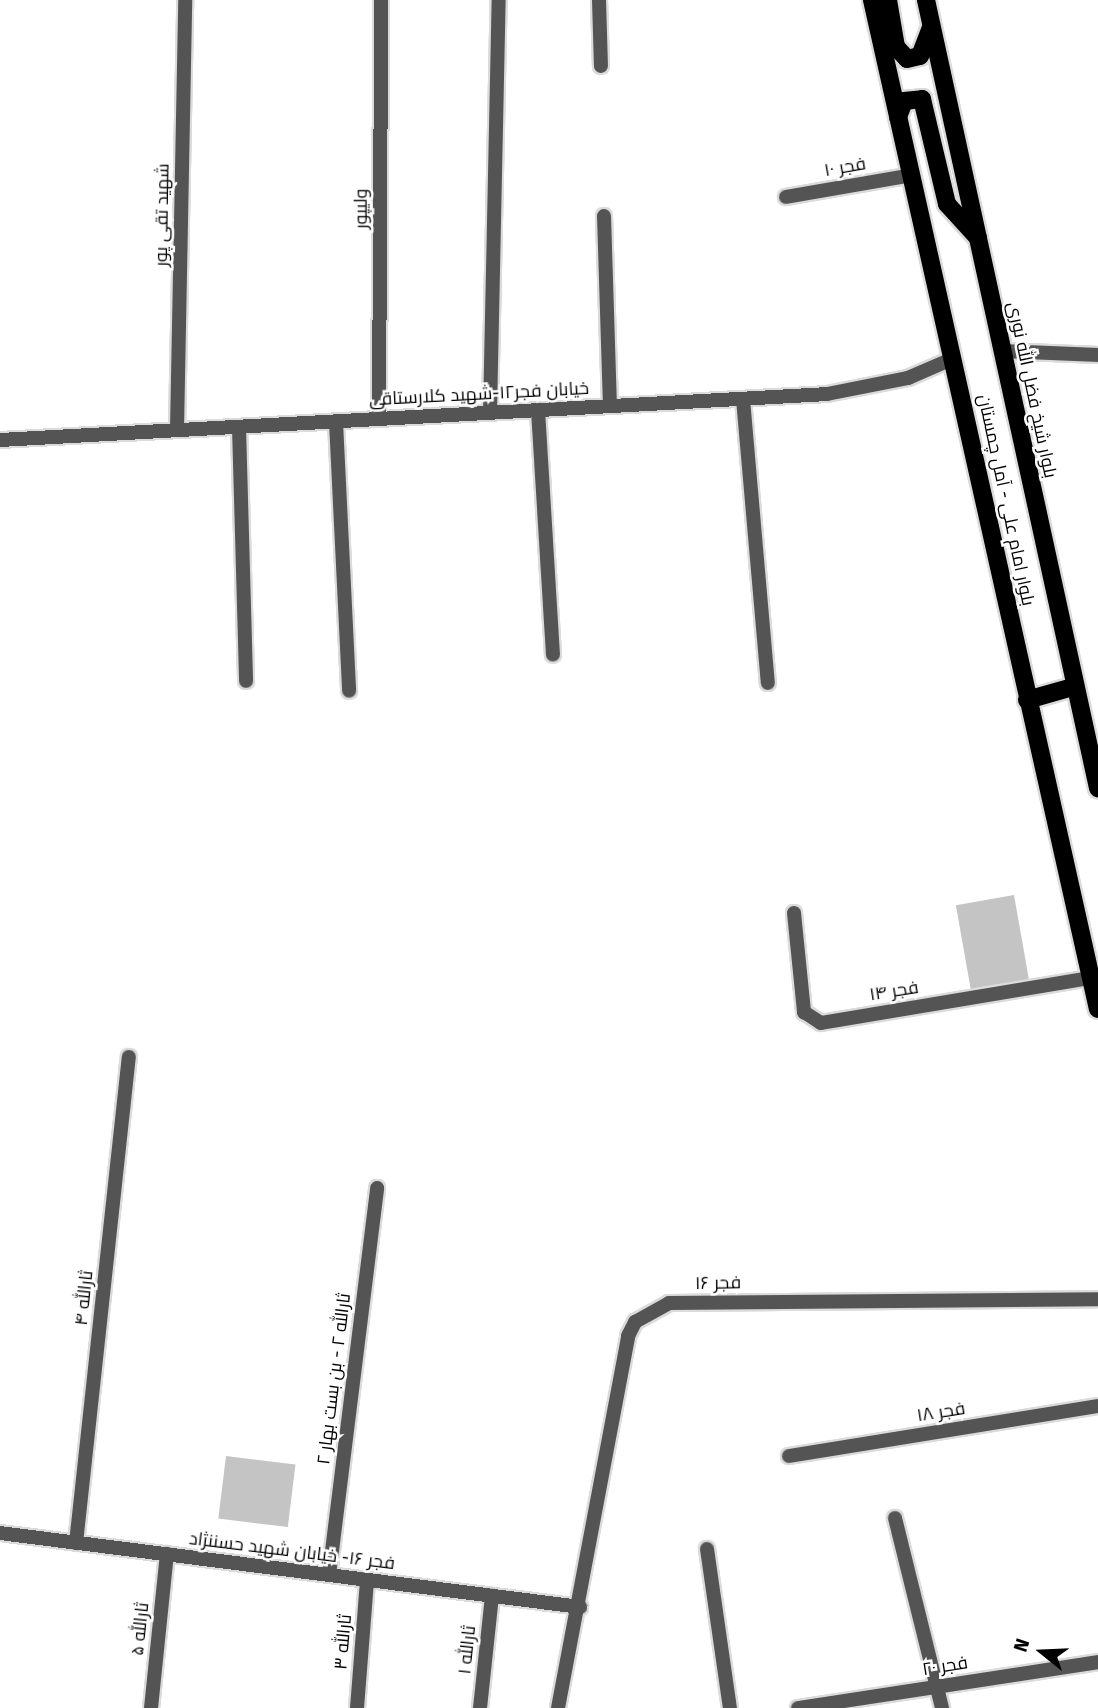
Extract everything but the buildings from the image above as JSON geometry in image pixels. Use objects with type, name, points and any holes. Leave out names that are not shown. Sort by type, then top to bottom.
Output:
[{"type":"main road","name":"بلوار امام علی - آمل چمستان","points":[[872,0],[1098,1009]]},
{"type":"main road","points":[[887,0],[896,47],[907,59],[920,56],[932,27]]},
{"type":"main road","name":"بلوار شیخ فضل الله نوری","points":[[926,0],[1073,687],[1098,788]]},
{"type":"main road","points":[[898,117],[904,101],[922,99],[947,204],[978,238]]},
{"type":"main road","points":[[1027,700],[1073,687]]},
{"type":"street","name":"شهید تقی پور","points":[[177,430],[185,0]]},
{"type":"street","name":"ولیپور","points":[[379,419],[382,0]]},
{"type":"street","points":[[490,413],[499,0]]},
{"type":"street","points":[[599,0],[601,66]]},
{"type":"street","name":"فجر ۱۰","points":[[786,197],[912,175]]},
{"type":"street","points":[[604,216],[610,406]]},
{"type":"street","points":[[1003,351],[1098,355]]},
{"type":"street","name":"خيابان فجر۱۲-شهيد كلارستاقی","points":[[0,440],[743,399],[870,388],[954,358]]},
{"type":"street","points":[[743,399],[768,683]]},
{"type":"street","points":[[538,410],[553,655]]},
{"type":"street","points":[[336,422],[349,691]]},
{"type":"street","points":[[239,427],[246,681]]},
{"type":"street","name":"فجر ۱۴","points":[[794,913],[804,1013],[821,1023],[1091,978]]},
{"type":"street","name":"ثارالله ۴","points":[[76,1543],[129,1058]]},
{"type":"street","name":"ثارالله ۲ - بن بست بهار ۲","points":[[329,1575],[377,1188]]},
{"type":"street","name":"فجر ۱۶","points":[[558,1708],[628,1336],[635,1322],[669,1303],[1098,1299]]},
{"type":"street","name":"فجر ۱۸","points":[[789,1456],[1098,1406]]},
{"type":"street","points":[[895,1518],[942,1708]]},
{"type":"street","name":"فجر ۱۶- خیابان شهید حسننژاد","points":[[0,1533],[579,1607]]},
{"type":"street","points":[[707,1549],[730,1708]]},
{"type":"street","name":"ثارالله ۵","points":[[151,1708],[167,1554]]},
{"type":"street","name":"ثارالله ۳","points":[[357,1708],[367,1580]]},
{"type":"street","name":"ثارالله ۱","points":[[480,1708],[492,1596]]},
{"type":"street","name":"فجر ۲۰","points":[[798,1708],[1098,1662]]}]
